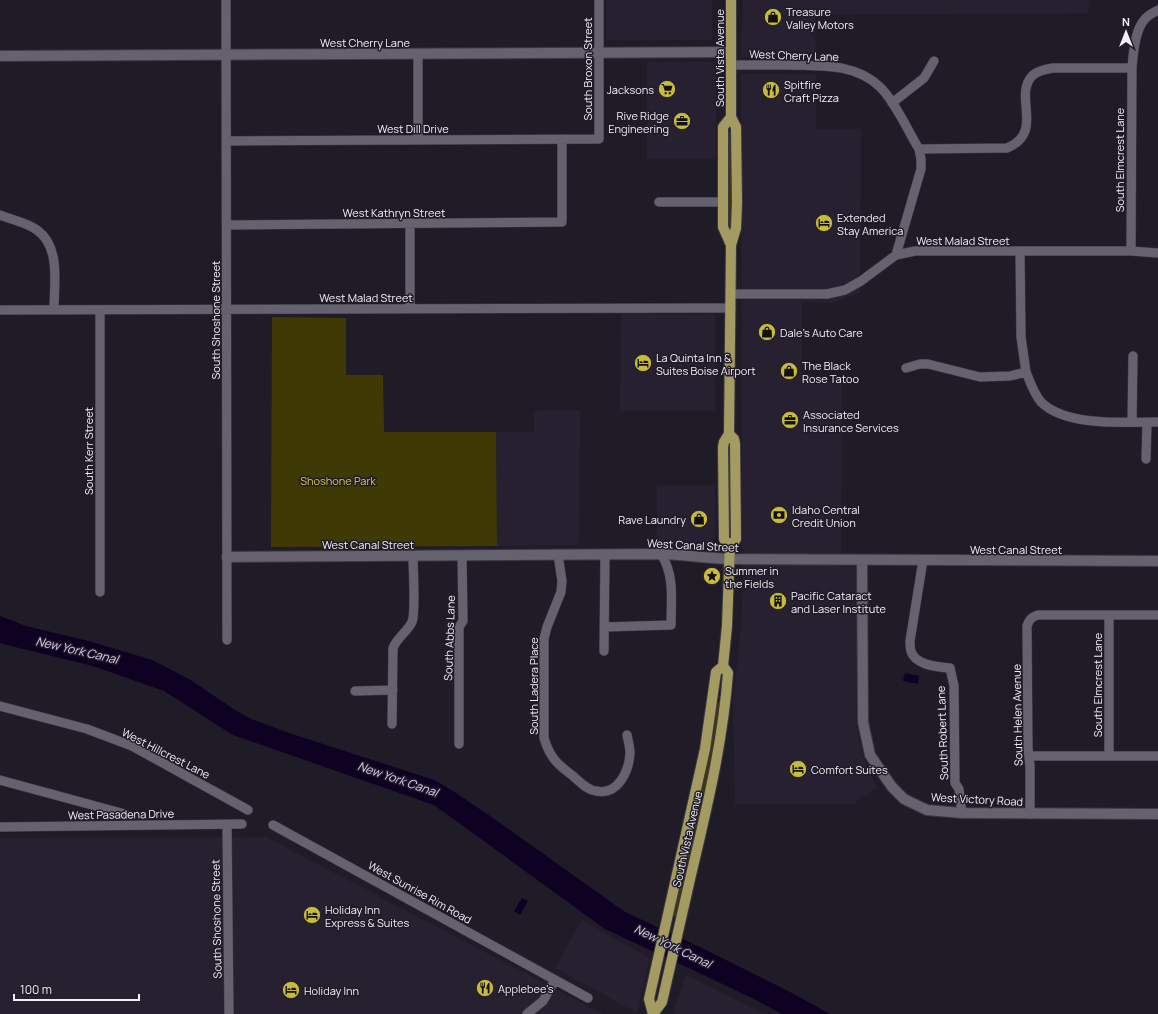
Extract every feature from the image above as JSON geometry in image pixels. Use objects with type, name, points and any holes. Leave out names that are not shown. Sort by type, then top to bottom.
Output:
[{"type":"main road","name":"South Vista Avenue","points":[[653,1014],[662,1002],[713,780],[723,722],[728,673],[723,666],[727,626],[730,544],[724,539],[723,447],[729,434],[731,245],[736,228],[737,204],[736,127],[731,117],[731,0]]},
{"type":"main road","name":"South Vista Avenue","points":[[731,117],[723,126],[723,227],[731,245]]},
{"type":"main road","name":"South Vista Avenue","points":[[653,1014],[649,999],[705,749],[716,672],[723,666]]},
{"type":"street","name":"South Shoshone Street","points":[[226,0],[227,640]]},
{"type":"street","name":"South Broxon Street","points":[[599,0],[599,139]]},
{"type":"street","points":[[896,255],[921,170],[919,149],[1007,148],[1014,145],[1020,140],[1027,129],[1026,93],[1032,76],[1042,70],[1053,68],[1132,68],[1134,50],[1140,27],[1144,20],[1158,10]]},
{"type":"street","name":"West Cherry Lane","points":[[0,56],[731,52]]},
{"type":"street","points":[[418,54],[418,140]]},
{"type":"street","points":[[892,103],[924,78],[934,61]]},
{"type":"street","name":"West Cherry Lane","points":[[731,65],[827,66],[845,68],[860,74],[880,87],[892,103],[919,149]]},
{"type":"street","name":"South Elmcrest Lane","points":[[1131,251],[1132,68]]},
{"type":"street","name":"West Kathryn Street","points":[[227,225],[562,222],[562,139]]},
{"type":"street","name":"West Dill Drive","points":[[226,141],[599,139]]},
{"type":"street","points":[[659,202],[723,202]]},
{"type":"street","points":[[0,215],[27,224],[37,230],[46,239],[51,248],[54,260],[54,310]]},
{"type":"street","points":[[410,223],[410,308]]},
{"type":"street","name":"West Malad Street","points":[[731,294],[827,294],[845,290],[861,281],[896,255],[915,251],[1131,251],[1158,253]]},
{"type":"street","points":[[1020,252],[1021,337],[1026,372],[1032,387],[1042,402],[1061,415],[1083,421],[1158,422]]},
{"type":"street","name":"West Malad Street","points":[[0,310],[731,308]]},
{"type":"street","name":"South Kerr Street","points":[[100,310],[100,592]]},
{"type":"street","points":[[1132,422],[1133,356]]},
{"type":"street","points":[[906,368],[920,364],[928,364],[980,377],[1010,376],[1026,372]]},
{"type":"street","points":[[1146,459],[1147,422]]},
{"type":"street","points":[[604,627],[671,625],[670,575],[667,563],[661,554]]},
{"type":"street","name":"West Canal Street","points":[[227,557],[661,554],[730,560],[1158,561]]},
{"type":"street","name":"South Ladera Place","points":[[558,555],[562,581],[561,592],[547,627],[544,640],[544,738],[548,751],[555,762],[587,788],[606,792],[617,786],[624,776],[630,753],[627,735]]},
{"type":"street","points":[[604,651],[605,555]]},
{"type":"street","points":[[392,724],[393,648],[396,641],[410,626],[413,617],[413,556]]},
{"type":"street","name":"South Abbs Lane","points":[[459,744],[460,627],[463,621],[462,556]]},
{"type":"street","name":"West Victory Road","points":[[862,560],[863,722],[870,755],[892,787],[904,799],[928,810],[962,813],[1158,814]]},
{"type":"street","name":"South Robert Lane","points":[[923,560],[910,641],[911,652],[918,660],[933,666],[950,668],[954,686],[955,783],[959,789],[962,813]]},
{"type":"street","name":"South Helen Avenue","points":[[1030,814],[1028,626],[1031,618],[1038,614],[1109,614]]},
{"type":"street","points":[[1109,614],[1158,614]]},
{"type":"street","name":"South Elmcrest Lane","points":[[1109,614],[1109,756]]},
{"type":"street","points":[[355,691],[393,690]]},
{"type":"street","name":"West Hillcrest Lane","points":[[0,706],[88,729],[132,746],[248,810]]},
{"type":"street","points":[[1029,756],[1158,756]]},
{"type":"street","points":[[0,780],[125,814]]},
{"type":"street","name":"South Shoshone Street","points":[[227,824],[229,1014]]},
{"type":"street","name":"West Pasadena Drive","points":[[0,827],[242,824]]},
{"type":"street","name":"West Sunrise Rim Road","points":[[273,825],[588,998]]},
{"type":"street","points":[[527,1014],[543,1001],[555,980]]},
{"type":"shaded area","points":[[606,0],[712,0],[712,40],[606,40]]},
{"type":"shaded area","points":[[743,0],[1089,0],[1088,13],[815,15],[816,57],[741,57]]},
{"type":"shaded area","points":[[647,62],[716,62],[716,159],[647,159]]},
{"type":"shaded area","points":[[741,74],[816,74],[816,129],[861,129],[860,293],[831,303],[802,302],[802,381],[842,381],[841,567],[856,567],[857,728],[864,760],[877,788],[853,804],[735,804],[733,701],[741,629],[743,580]]},
{"type":"shaded area","points":[[621,314],[715,314],[715,411],[620,411]]},
{"type":"shaded area","points":[[580,410],[579,545],[497,546],[496,432],[534,432],[534,411]]},
{"type":"shaded area","points":[[657,485],[715,485],[715,536],[707,548],[657,545]]},
{"type":"shaded area","points":[[266,837],[603,1014],[0,1014],[0,838]]},
{"type":"shaded area","points":[[582,920],[650,958],[637,1013],[555,968]]},
{"type":"shaded area","points":[[686,975],[766,1014],[673,1014]]},
{"type":"green space","points":[[728,126],[732,141],[731,231],[727,219]]},
{"type":"green space","name":"Shoshone Park","points":[[272,317],[346,318],[346,375],[383,375],[384,432],[496,432],[497,546],[271,547]]},
{"type":"green space","points":[[718,702],[720,703],[720,706],[711,759],[677,917],[673,916],[701,791],[716,704]]},
{"type":"water","name":"New York Canal","points":[[0,616],[26,626],[92,642],[152,660],[189,679],[251,719],[289,733],[434,780],[490,816],[625,912],[704,949],[790,992],[830,1014],[782,1014],[756,1000],[605,929],[434,805],[233,735],[164,691],[93,666],[0,643]]},
{"type":"water","points":[[905,673],[919,676],[918,684],[903,681]]},
{"type":"water","points":[[522,898],[528,901],[520,915],[514,911]]},
{"type":"place","name":"Treasure Valley Motors","points":[[773,17]]},
{"type":"place","name":"Jacksons","points":[[667,89]]},
{"type":"place","name":"Spitfire Craft Pizza","points":[[771,90]]},
{"type":"place","name":"Rive Ridge Engineering","points":[[682,121]]},
{"type":"place","name":"Extended Stay America","points":[[824,223]]},
{"type":"place","name":"Dale's Auto Care","points":[[767,332]]},
{"type":"place","name":"La Quinta Inn & Suites Boise Airport","points":[[643,363]]},
{"type":"place","name":"The Black Rose Tatoo","points":[[789,371]]},
{"type":"place","name":"Associated Insurance Services","points":[[790,420]]},
{"type":"place","name":"Idaho Central Credit Union","points":[[779,515]]},
{"type":"place","name":"Rave Laundry","points":[[699,519]]},
{"type":"place","name":"Summer in the Fields","points":[[712,576]]},
{"type":"place","name":"Pacific Cataract and Laser Institute","points":[[778,601]]},
{"type":"place","name":"Comfort Suites","points":[[798,769]]},
{"type":"place","name":"Holiday Inn Express & Suites","points":[[312,915]]},
{"type":"place","name":"Applebee's","points":[[485,988]]},
{"type":"place","name":"Holiday Inn","points":[[291,990]]}]
